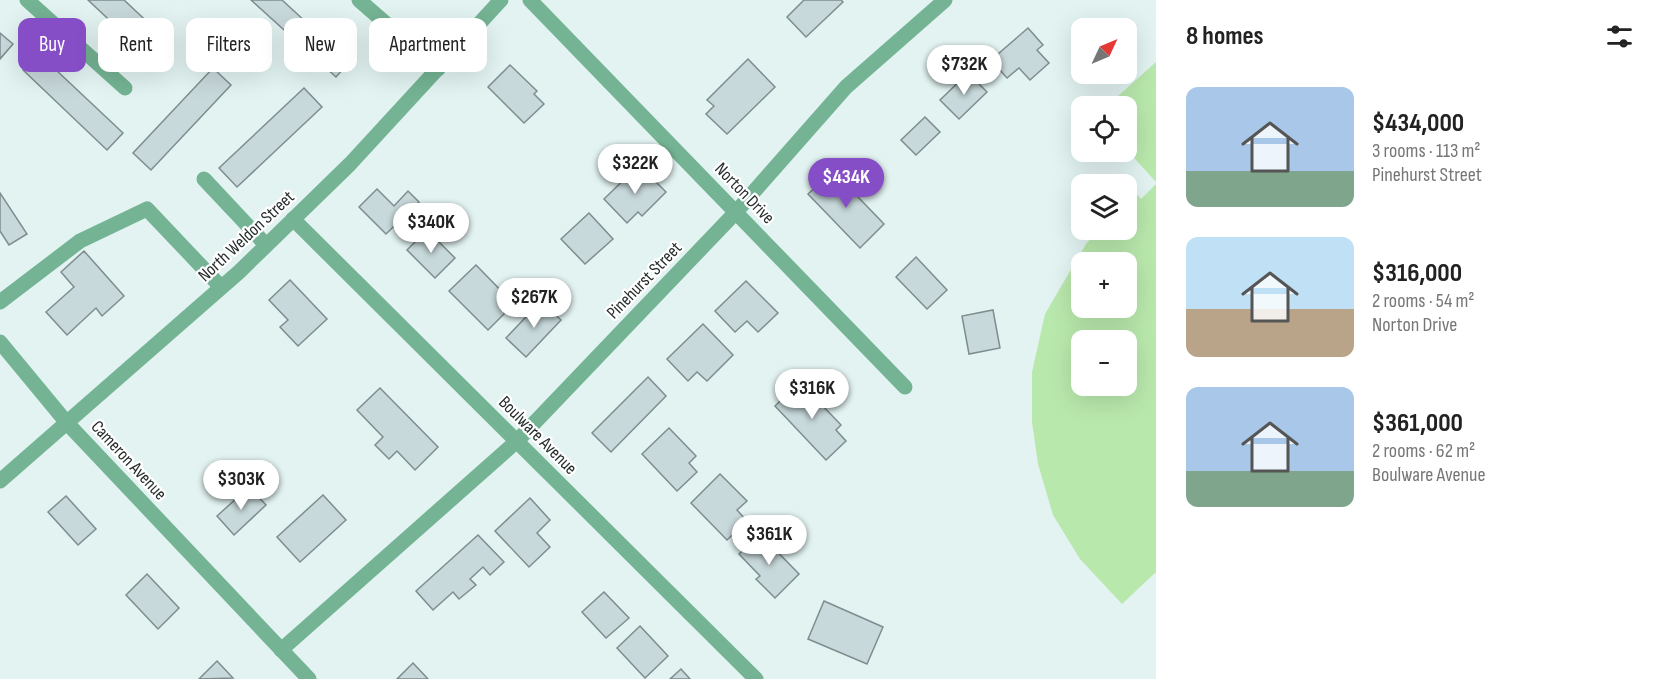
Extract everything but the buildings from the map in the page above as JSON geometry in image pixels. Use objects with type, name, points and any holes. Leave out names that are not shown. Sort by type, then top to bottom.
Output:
[{"type":"street","points":[[27,0],[125,88]]},
{"type":"street","points":[[359,0],[380,18]]},
{"type":"street","name":"North Weldon Street","points":[[485,18],[501,0]]},
{"type":"street","name":"Norton Drive","points":[[531,0],[905,387]]},
{"type":"street","name":"Pinehurst Street","points":[[281,650],[517,441],[736,212],[846,87],[945,0]]},
{"type":"street","name":"North Weldon Street","points":[[0,481],[266,245],[350,164],[435,72]]},
{"type":"street","points":[[204,179],[266,245]]},
{"type":"street","points":[[0,302],[80,241],[147,209],[221,287]]},
{"type":"street","name":"Boulware Avenue","points":[[293,219],[756,679]]},
{"type":"street","name":"Cameron Avenue","points":[[0,342],[67,423],[309,679]]},
{"type":"green space","points":[[1156,62],[1156,182],[1137,161],[1137,96],[1118,96],[1132,84],[1137,84],[1137,79]]},
{"type":"green space","points":[[1156,184],[1156,572],[1122,604],[1080,559],[1053,515],[1038,464],[1032,422],[1032,372],[1045,314],[1071,270],[1071,318],[1137,318],[1137,252],[1081,252],[1089,240],[1137,240],[1137,195],[1141,199]]}]
